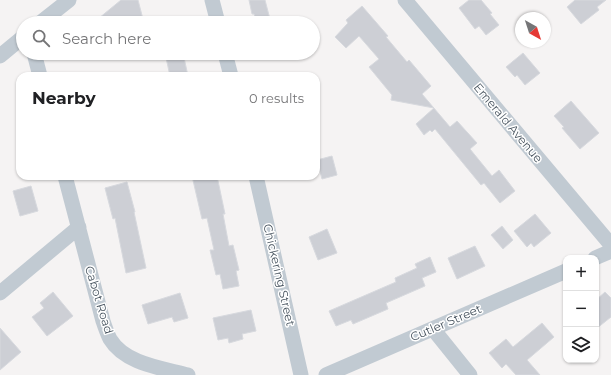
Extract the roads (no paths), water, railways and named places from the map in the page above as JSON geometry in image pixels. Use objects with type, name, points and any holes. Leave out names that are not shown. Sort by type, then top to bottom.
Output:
[{"type":"street","points":[[49,16],[69,0]]},
{"type":"street","points":[[212,0],[216,16]]},
{"type":"street","name":"Emerald Avenue","points":[[405,0],[611,246]]},
{"type":"street","points":[[0,56],[16,43]]},
{"type":"street","points":[[36,60],[39,72]]},
{"type":"street","points":[[227,60],[230,72]]},
{"type":"street","name":"Cabot Road","points":[[66,180],[103,321],[111,339],[124,354],[151,366],[183,374]]},
{"type":"street","name":"Chickering Street","points":[[257,180],[301,375]]},
{"type":"street","points":[[0,293],[79,227]]},
{"type":"street","points":[[599,257],[611,251]]},
{"type":"street","name":"Cutler Street","points":[[326,375],[563,272]]},
{"type":"street","points":[[433,329],[470,375]]}]
